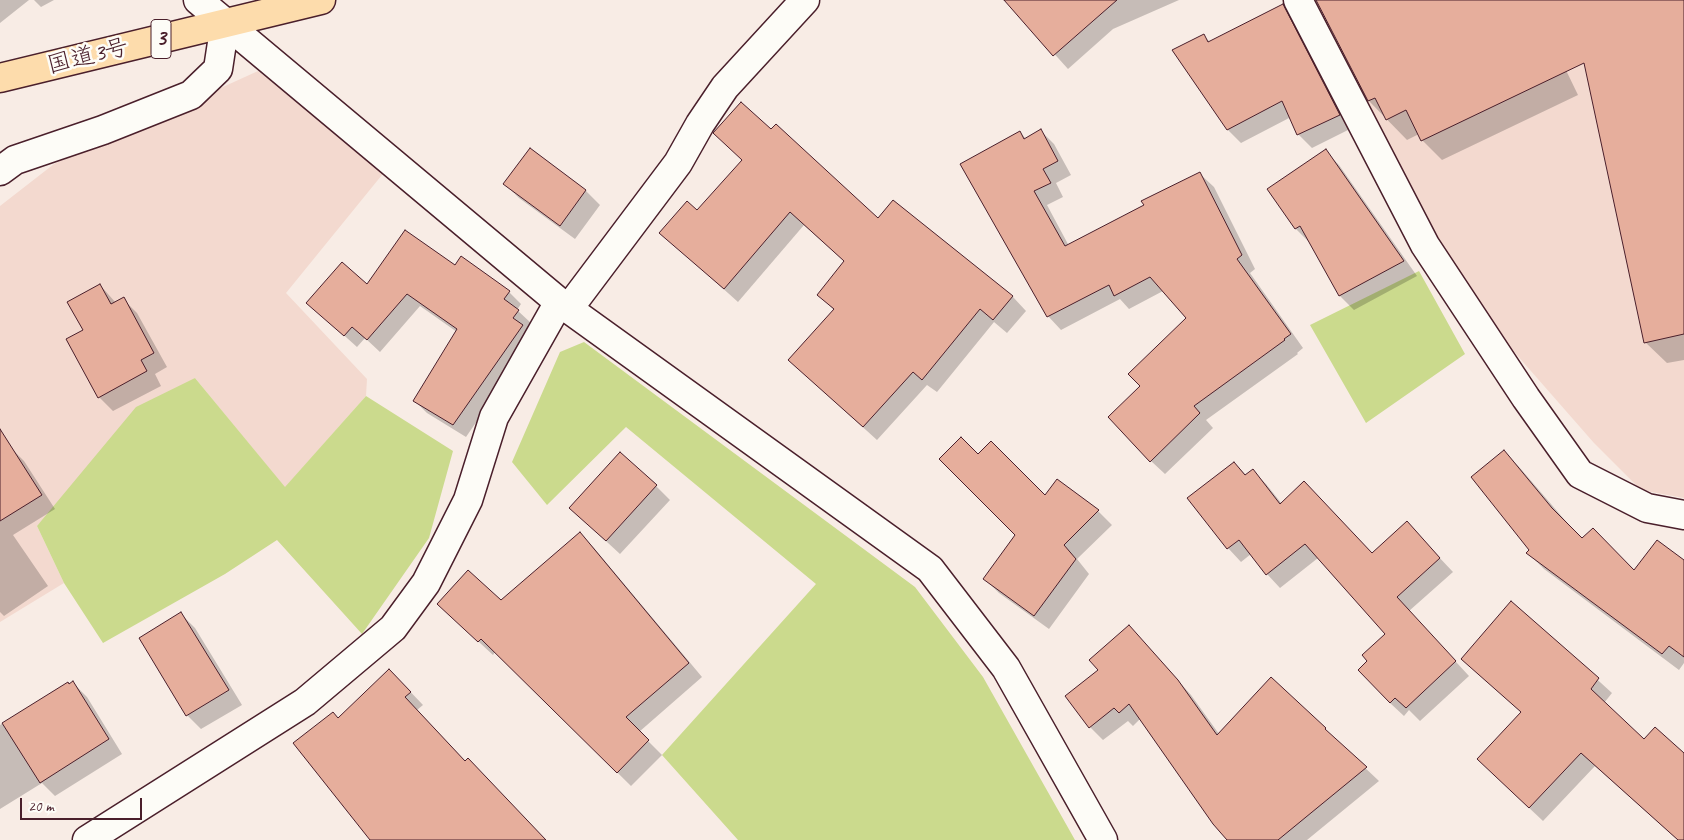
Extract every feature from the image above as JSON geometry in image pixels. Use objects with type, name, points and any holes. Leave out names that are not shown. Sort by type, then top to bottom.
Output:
[{"type":"highway","name":"国道3号","points":[[0,78],[322,0]]},
{"type":"street","points":[[198,0],[564,305],[930,569],[1006,668],[1103,840]]},
{"type":"street","points":[[86,840],[305,702],[393,628],[426,582],[468,500],[494,417],[564,305],[678,163],[700,124],[725,87],[805,0]]},
{"type":"street","points":[[1298,0],[1424,245],[1526,398],[1580,474],[1647,508],[1684,515]]},
{"type":"street","points":[[0,171],[14,160],[103,130],[191,95],[218,69],[225,23]]},
{"type":"shaded area","points":[[1313,0],[1684,0],[1684,498],[1641,490],[1594,443],[1509,346],[1427,225]]},
{"type":"shaded area","points":[[258,71],[386,170],[286,293],[367,379],[366,396],[285,488],[195,378],[37,526],[64,583],[0,622],[0,206],[54,164]]},
{"type":"green space","points":[[1419,271],[1465,354],[1366,423],[1310,325]]},
{"type":"green space","points":[[584,342],[915,587],[983,677],[1075,840],[738,840],[662,755],[816,584],[626,427],[547,505],[512,462],[560,352]]},
{"type":"green space","points":[[195,378],[285,487],[366,396],[453,451],[429,538],[362,634],[277,540],[225,574],[103,643],[64,583],[37,526],[136,407]]},
{"type":"building","points":[[1004,0],[1117,0],[1053,56]]},
{"type":"building","points":[[1316,0],[1684,0],[1684,334],[1644,343],[1584,63],[1421,141],[1406,110],[1386,120],[1375,98],[1368,101]]},
{"type":"building","points":[[1283,4],[1340,115],[1297,135],[1282,101],[1227,130],[1172,50],[1204,34],[1208,42]]},
{"type":"building","points":[[741,102],[771,129],[776,124],[878,218],[893,200],[1013,296],[993,320],[980,309],[922,380],[913,372],[863,427],[788,360],[834,309],[817,295],[844,261],[790,212],[724,289],[659,233],[687,201],[697,210],[742,160],[713,133]]},
{"type":"building","points":[[1041,129],[1058,161],[1043,169],[1051,183],[1034,191],[1065,246],[1144,205],[1141,201],[1200,172],[1242,255],[1237,259],[1291,334],[1194,406],[1200,413],[1150,462],[1108,417],[1140,386],[1128,374],[1186,318],[1150,277],[1114,296],[1109,285],[1047,317],[960,164],[1020,131],[1024,139]]},
{"type":"building","points":[[530,148],[586,190],[560,226],[503,184]]},
{"type":"building","points":[[1326,149],[1404,261],[1339,296],[1300,226],[1295,229],[1267,189]]},
{"type":"building","points":[[405,230],[455,265],[461,256],[510,291],[504,299],[519,310],[513,318],[523,325],[453,425],[413,401],[457,329],[407,294],[367,340],[352,327],[344,336],[306,303],[342,262],[367,284]]},
{"type":"building","points":[[100,284],[111,304],[124,297],[154,353],[141,360],[147,371],[98,398],[66,339],[83,330],[67,302]]},
{"type":"building","points":[[0,429],[42,495],[0,521]]},
{"type":"building","points":[[961,437],[978,454],[991,441],[1045,495],[1057,479],[1099,510],[1064,545],[1076,559],[1034,616],[983,579],[1015,535],[939,459]]},
{"type":"building","points":[[1504,450],[1552,508],[1582,538],[1593,528],[1634,570],[1657,540],[1684,560],[1684,657],[1669,646],[1662,654],[1526,553],[1529,550],[1471,477]]},
{"type":"building","points":[[620,452],[657,485],[606,541],[569,508]]},
{"type":"building","points":[[1234,462],[1245,475],[1253,469],[1280,504],[1304,481],[1372,553],[1407,521],[1440,558],[1397,597],[1456,661],[1406,708],[1395,698],[1390,703],[1358,670],[1367,661],[1362,655],[1385,634],[1305,544],[1266,575],[1239,540],[1227,549],[1187,498]]},
{"type":"building","points":[[580,532],[689,663],[626,717],[649,740],[617,773],[481,639],[478,642],[437,604],[468,570],[501,600]]},
{"type":"building","points":[[1511,601],[1599,678],[1591,689],[1644,739],[1655,727],[1684,753],[1684,840],[1678,840],[1581,753],[1529,808],[1477,759],[1521,712],[1461,659]]},
{"type":"building","points":[[181,612],[229,690],[186,716],[139,638]]},
{"type":"building","points":[[1129,625],[1178,680],[1217,735],[1271,677],[1367,767],[1278,840],[1227,840],[1213,824],[1129,704],[1119,713],[1114,708],[1089,728],[1065,696],[1098,670],[1089,660]]},
{"type":"building","points":[[389,669],[411,692],[405,697],[465,761],[468,758],[546,840],[370,840],[293,743],[333,712],[338,718]]},
{"type":"building","points":[[73,681],[109,739],[40,783],[2,723],[68,682],[69,684]]}]
